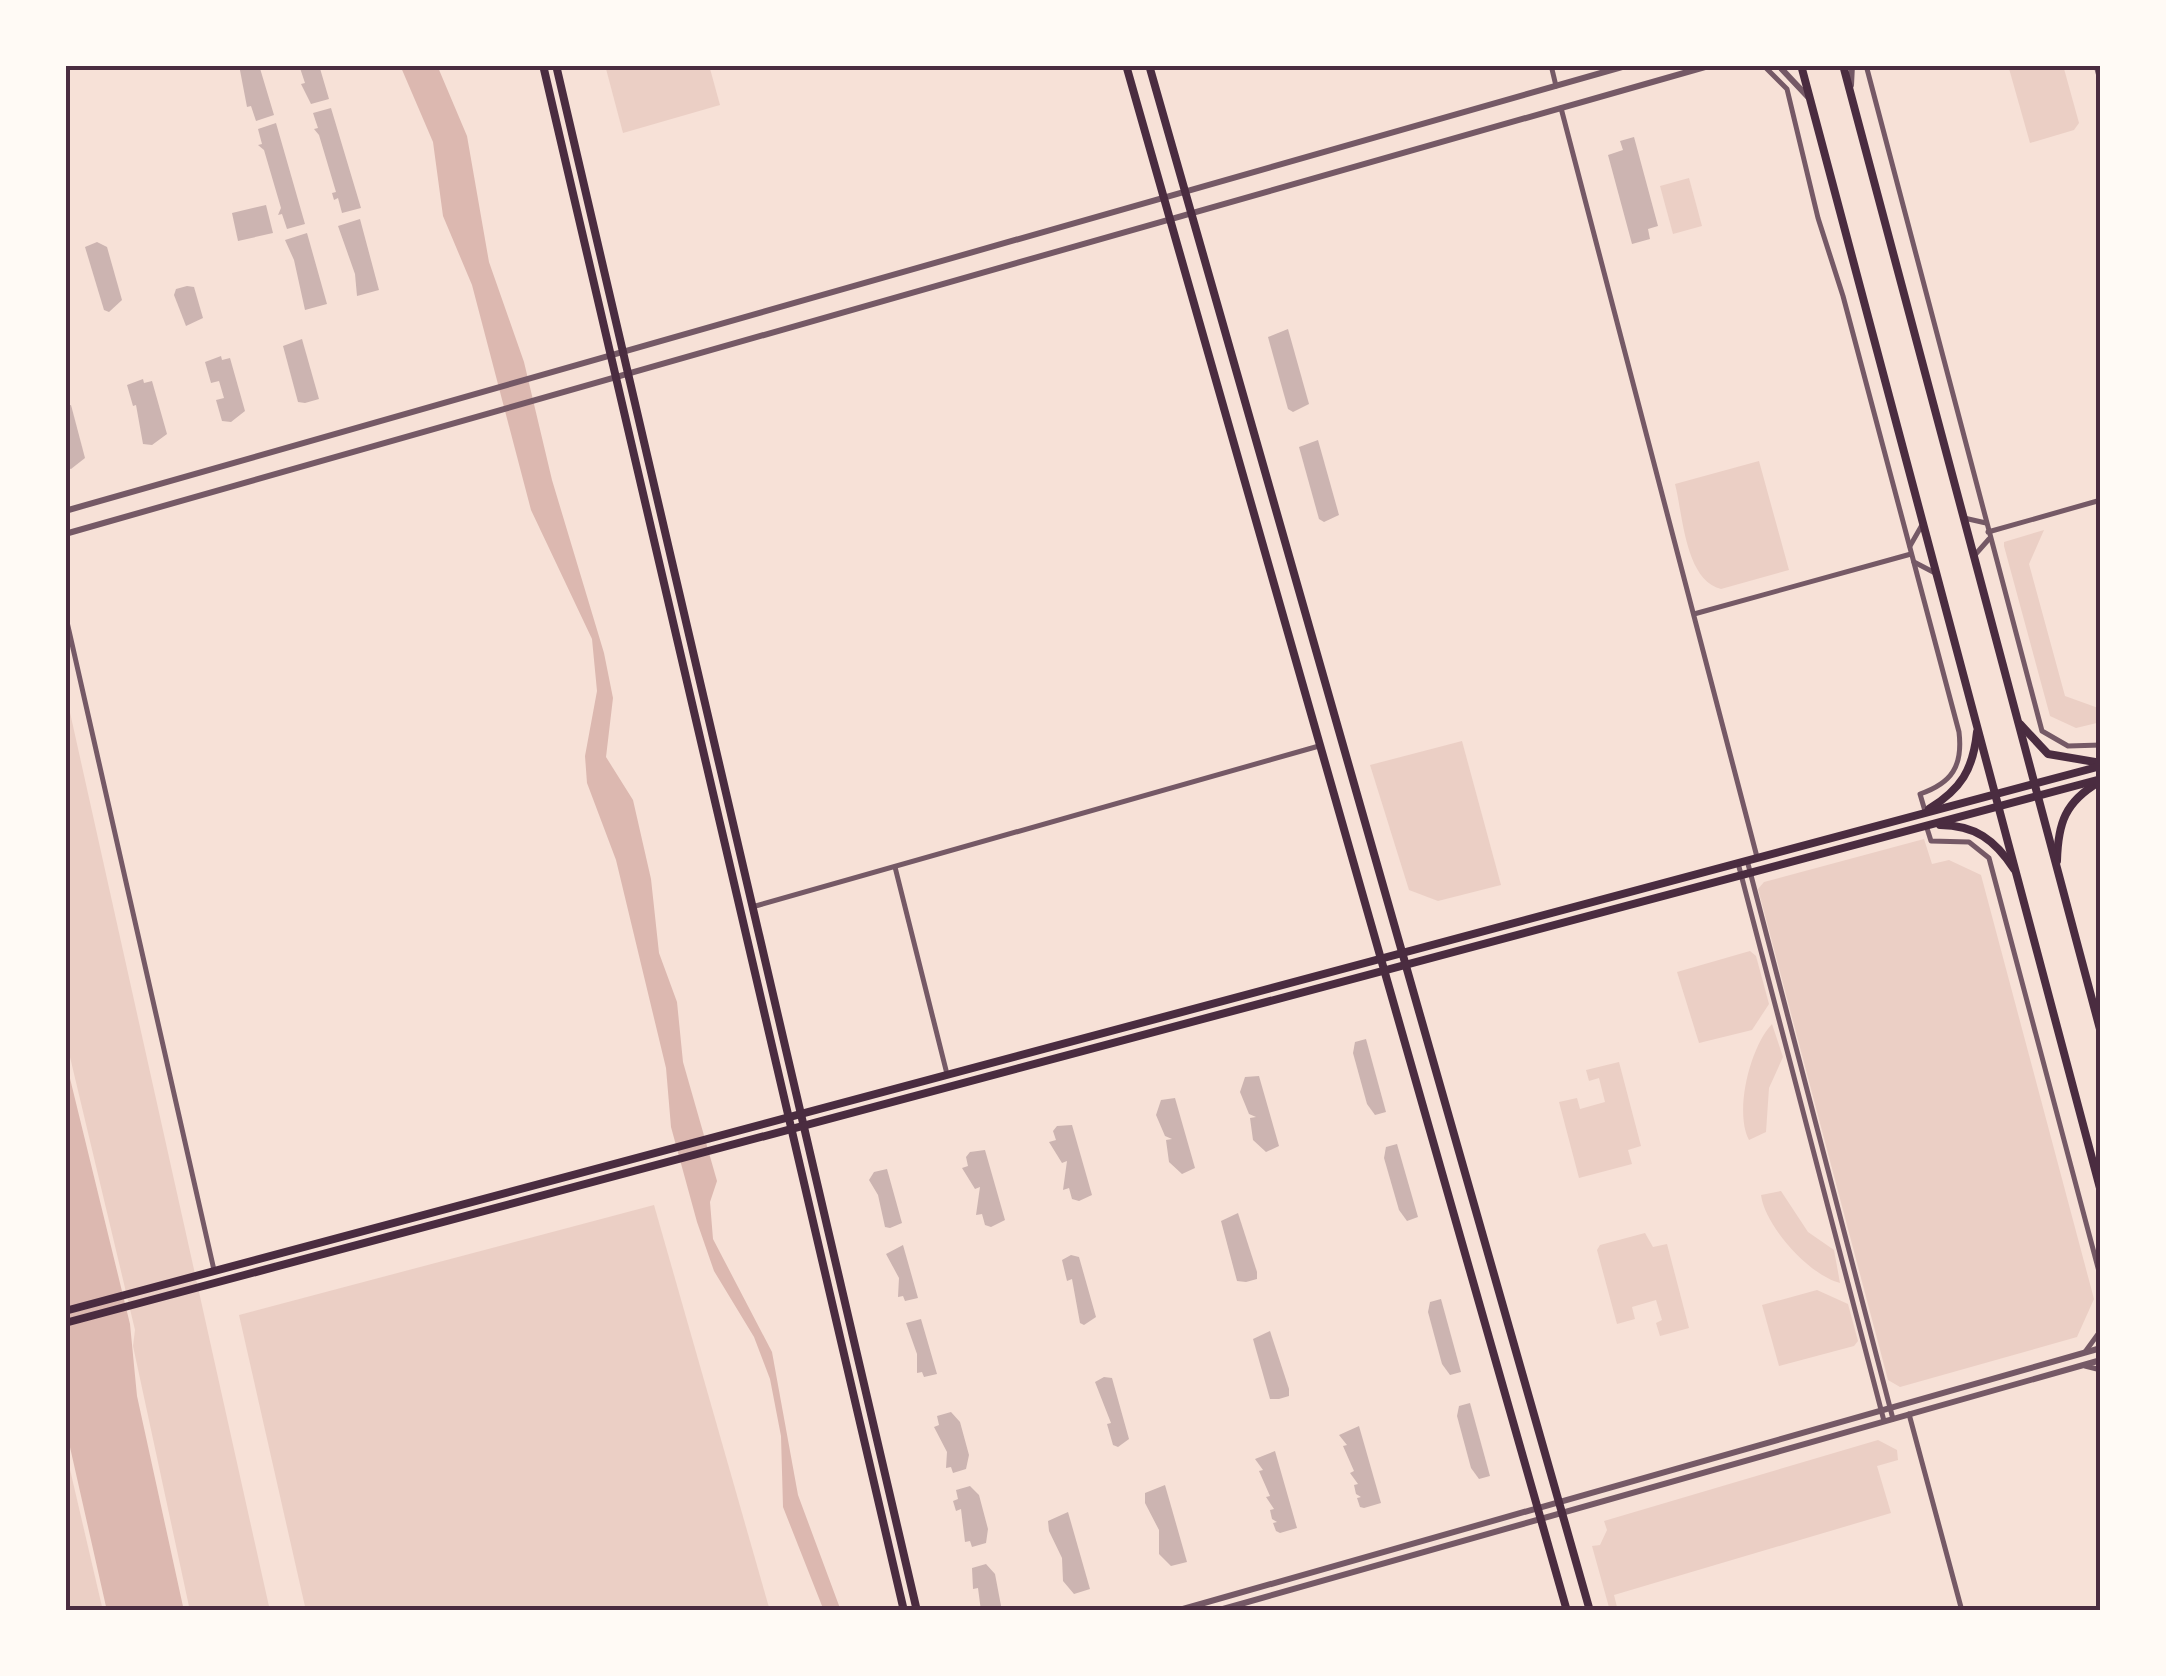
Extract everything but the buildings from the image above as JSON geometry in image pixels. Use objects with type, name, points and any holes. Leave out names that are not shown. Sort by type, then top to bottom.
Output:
[{"type":"main road","points":[[543,65],[904,1611]]},
{"type":"main road","points":[[556,65],[917,1611]]},
{"type":"main road","points":[[1126,65],[1567,1611]]},
{"type":"main road","points":[[1149,65],[1590,1611]]},
{"type":"main road","points":[[1802,65],[2101,1192]]},
{"type":"main road","points":[[1843,65],[2101,1033]]},
{"type":"main road","points":[[2018,720],[2032,741],[2048,754],[2101,765]]},
{"type":"main road","points":[[1923,813],[1947,798],[1968,774],[1978,728]]},
{"type":"main road","points":[[65,1311],[2101,765]]},
{"type":"main road","points":[[65,1323],[2101,780]]},
{"type":"main road","points":[[2056,865],[2058,832],[2065,812],[2080,794],[2101,780]]},
{"type":"main road","points":[[1926,825],[1961,826],[1985,835],[2016,874]]},
{"type":"street","points":[[1550,65],[1556,86]]},
{"type":"street","points":[[65,511],[1630,65]]},
{"type":"street","points":[[65,534],[1712,65]]},
{"type":"street","points":[[1763,65],[1787,89],[1962,755],[1946,781],[1920,794],[1923,813]]},
{"type":"street","points":[[1778,65],[1811,102]]},
{"type":"street","points":[[1850,91],[1852,65]]},
{"type":"street","points":[[1866,65],[2042,732],[2068,746],[2101,744]]},
{"type":"street","points":[[2096,65],[2101,84]]},
{"type":"street","points":[[1561,108],[1758,858]]},
{"type":"street","points":[[1974,556],[1989,535],[2101,500]]},
{"type":"street","points":[[1964,518],[1986,523]]},
{"type":"street","points":[[1694,614],[1910,550],[1923,523]]},
{"type":"street","points":[[1914,562],[1937,574]]},
{"type":"street","points":[[65,614],[214,1272]]},
{"type":"street","points":[[752,907],[1320,746]]},
{"type":"street","points":[[1926,825],[1931,841],[1970,842],[1989,858],[2101,1278]]},
{"type":"street","points":[[1742,861],[1889,1420]]},
{"type":"street","points":[[896,866],[947,1074]]},
{"type":"street","points":[[2084,1353],[2101,1330]]},
{"type":"street","points":[[1176,1611],[2101,1348]]},
{"type":"street","points":[[1216,1611],[2101,1360]]},
{"type":"street","points":[[2082,1365],[2101,1370]]},
{"type":"street","points":[[1909,1414],[1962,1611]]},
{"type":"shaded area","points":[[400,65],[437,65],[467,136],[489,262],[524,362],[552,480],[604,653],[613,698],[606,757],[633,800],[651,879],[659,953],[677,1002],[683,1062],[717,1181],[710,1202],[713,1239],[772,1352],[798,1495],[841,1611],[824,1611],[783,1507],[781,1436],[770,1379],[754,1337],[714,1271],[697,1222],[671,1127],[666,1068],[616,860],[587,783],[585,756],[597,691],[592,639],[531,510],[472,285],[443,216],[433,142]]},
{"type":"shaded area","points":[[605,65],[709,65],[720,105],[623,133]]},
{"type":"shaded area","points":[[2008,65],[2063,65],[2079,123],[2074,130],[2030,143]]},
{"type":"shaded area","points":[[1689,178],[1702,226],[1673,234],[1660,186]]},
{"type":"shaded area","points":[[1759,461],[1789,570],[1721,589],[1709,583],[1693,560],[1675,484]]},
{"type":"shaded area","points":[[2044,530],[2029,564],[2065,696],[2101,709],[2101,722],[2076,728],[2050,716],[2004,546],[2004,542]]},
{"type":"shaded area","points":[[65,690],[270,1611],[190,1611],[133,1346],[135,1330],[65,1036]]},
{"type":"shaded area","points":[[1462,741],[1501,885],[1438,901],[1409,890],[1370,765]]},
{"type":"shaded area","points":[[1924,839],[1932,864],[1949,860],[1981,875],[2094,1299],[2077,1337],[1900,1387],[1888,1380],[1758,889],[1764,882]]},
{"type":"shaded area","points":[[1750,951],[1756,956],[1769,1004],[1752,1030],[1699,1043],[1677,972]]},
{"type":"shaded area","points":[[1772,1024],[1783,1057],[1769,1088],[1766,1132],[1749,1140],[1743,1113],[1747,1080],[1757,1048]]},
{"type":"shaded area","points":[[65,1058],[130,1324],[137,1396],[184,1611],[107,1611],[65,1425]]},
{"type":"shaded area","points":[[1619,1062],[1641,1146],[1628,1150],[1632,1164],[1579,1178],[1559,1102],[1577,1098],[1580,1109],[1605,1102],[1599,1078],[1589,1081],[1586,1070]]},
{"type":"shaded area","points":[[1781,1191],[1808,1232],[1834,1250],[1840,1283],[1802,1260],[1771,1221],[1761,1195]]},
{"type":"shaded area","points":[[654,1205],[770,1611],[306,1611],[239,1315]]},
{"type":"shaded area","points":[[1645,1233],[1653,1247],[1667,1244],[1689,1328],[1660,1336],[1656,1323],[1662,1320],[1656,1300],[1632,1307],[1635,1319],[1617,1324],[1597,1250],[1600,1245]]},
{"type":"shaded area","points":[[1817,1290],[1848,1304],[1858,1341],[1854,1346],[1779,1366],[1762,1305]]},
{"type":"shaded area","points":[[1878,1440],[1897,1450],[1898,1460],[1877,1466],[1891,1513],[1614,1595],[1618,1611],[1610,1611],[1592,1546],[1600,1545],[1607,1530],[1604,1521]]},
{"type":"shaded area","points":[[65,1448],[103,1611],[65,1611]]}]
